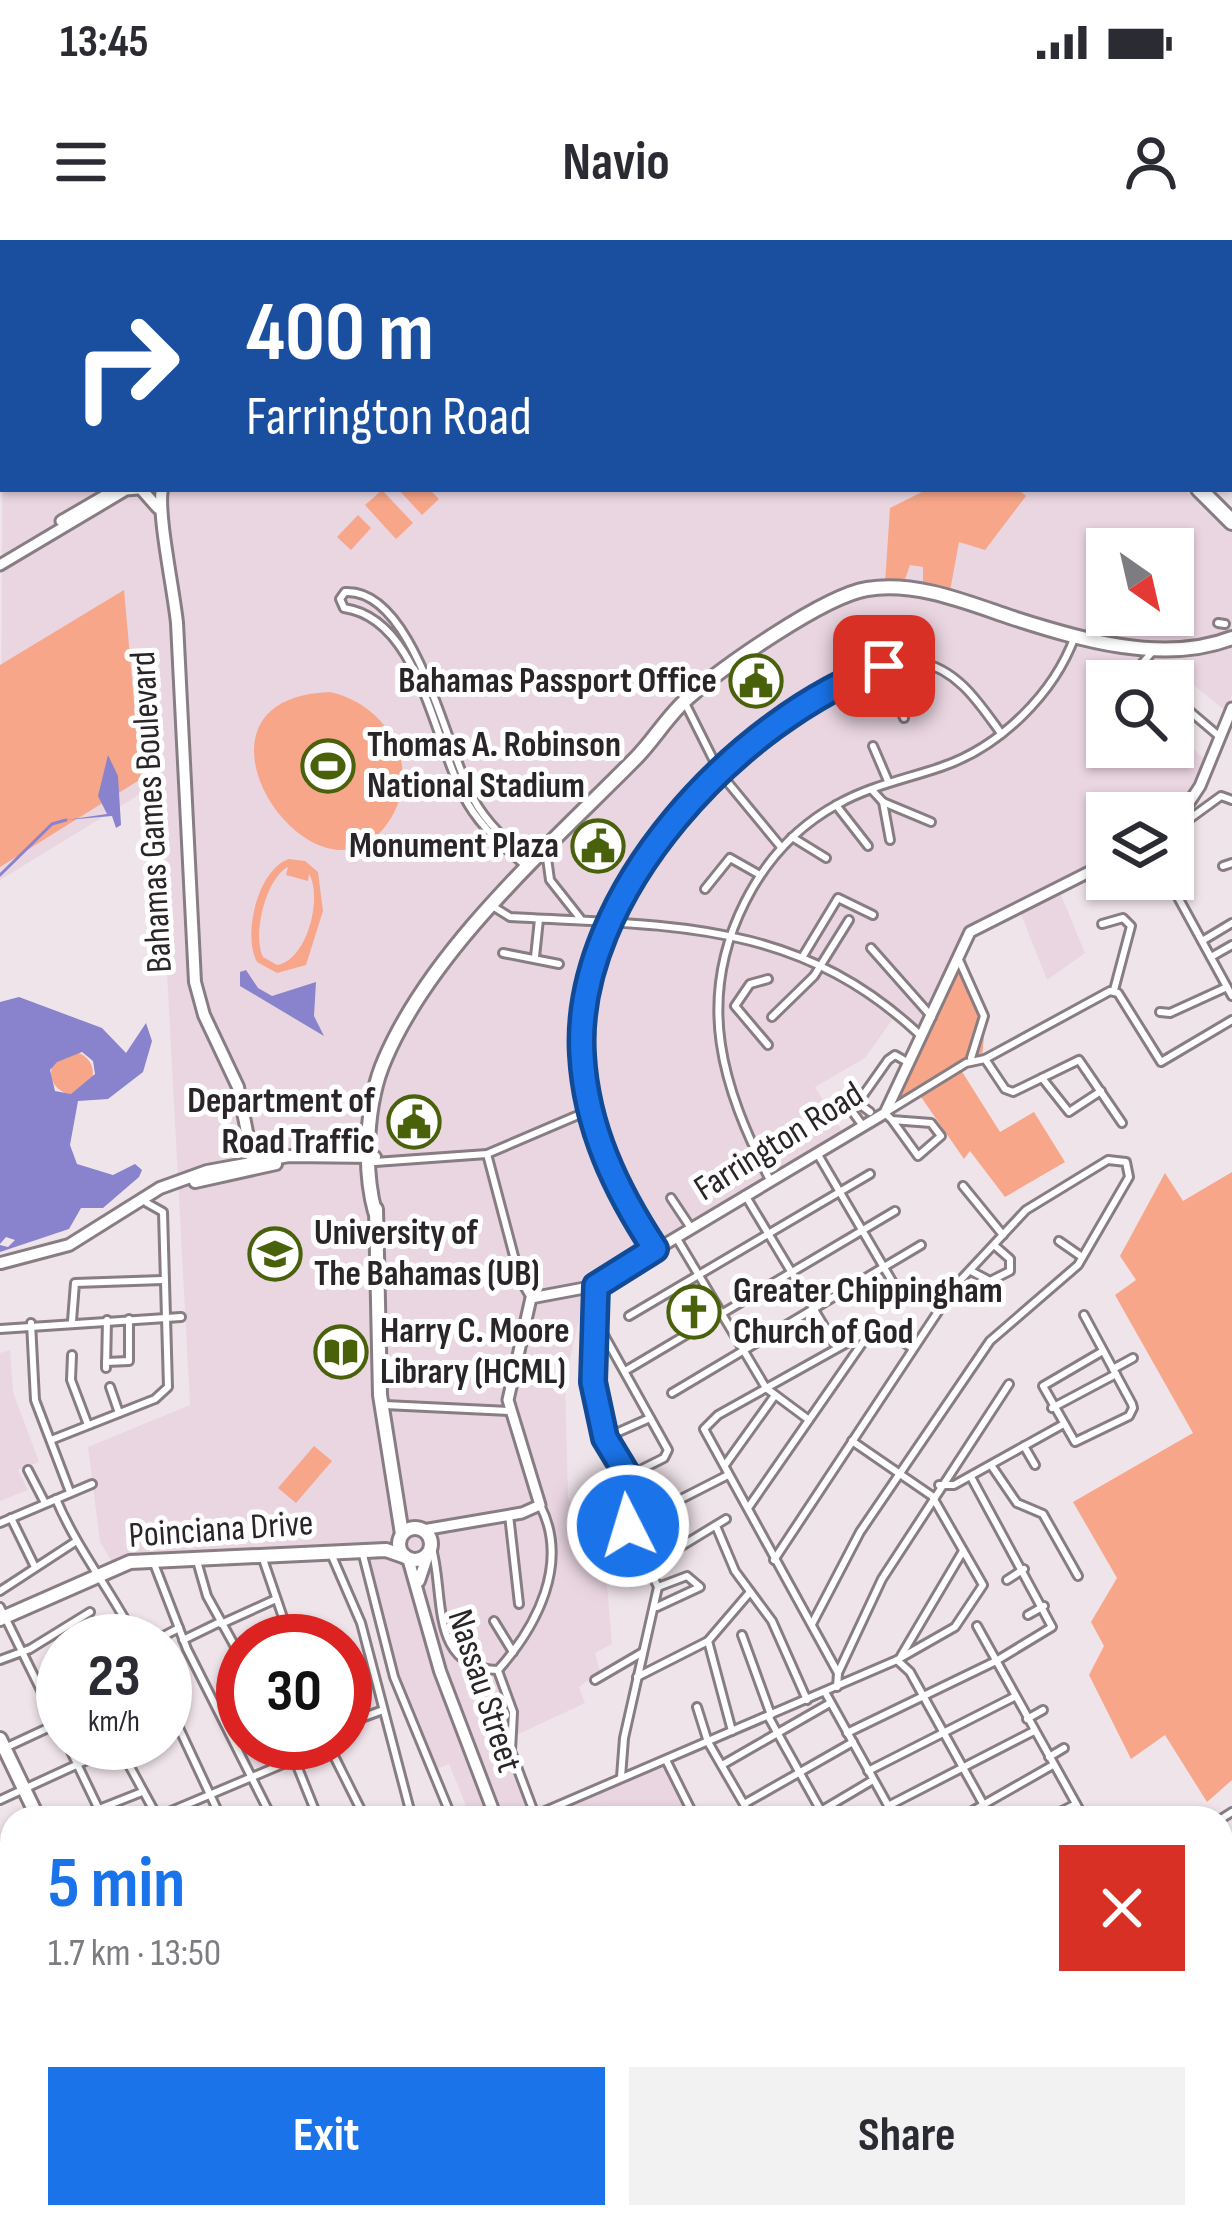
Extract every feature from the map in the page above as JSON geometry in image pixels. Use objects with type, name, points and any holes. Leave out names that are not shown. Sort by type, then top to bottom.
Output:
[{"type":"highway","points":[[1202,492],[1232,522]]},
{"type":"main road","points":[[143,492],[160,511]]},
{"type":"main road","name":"Bahamas Games Boulevard","points":[[159,492],[173,587],[195,982],[204,1016],[228,1069],[250,1164]]},
{"type":"main road","points":[[418,1581],[415,1542],[404,1516],[382,1405],[374,1106],[380,1073],[398,1032],[494,907],[684,701],[821,608],[866,589],[947,596],[1153,651],[1193,648],[1227,629]]},
{"type":"main road","points":[[1,1263],[69,1245],[160,1188],[250,1164],[373,1160]]},
{"type":"main road","points":[[1,1263],[71,1250],[147,1203],[250,1164]]},
{"type":"main road","name":"Poinciana Drive","points":[[2,1614],[100,1571],[153,1561],[362,1552],[415,1542]]},
{"type":"main road","name":"Nassau Street","points":[[415,1542],[418,1581],[440,1671],[491,1806]]},
{"type":"main road","points":[[2,1746],[32,1806]]},
{"type":"street","points":[[0,561],[111,492]]},
{"type":"street","points":[[0,561],[122,492]]},
{"type":"street","points":[[345,592],[355,592],[381,609],[405,633],[473,798],[531,866],[470,808],[397,639],[371,614],[342,606],[345,592]]},
{"type":"street","points":[[770,1180],[726,1083],[715,1006],[730,932],[760,875],[792,837],[836,806],[956,761],[1000,732],[1044,693],[1076,633]]},
{"type":"street","points":[[1145,660],[1153,651]]},
{"type":"street","points":[[655,1249],[617,1188],[590,1110],[582,1060],[584,1008],[612,923],[664,833],[720,773],[816,698],[884,666],[922,662],[950,676],[1000,732]]},
{"type":"street","points":[[884,666],[904,718]]},
{"type":"street","points":[[684,701],[720,773],[781,847]]},
{"type":"street","points":[[1193,792],[1232,708]]},
{"type":"street","points":[[1194,715],[1221,738]]},
{"type":"street","points":[[873,746],[888,783]]},
{"type":"street","points":[[872,789],[883,802],[931,822]]},
{"type":"street","points":[[1194,816],[1221,796],[1232,800]]},
{"type":"street","points":[[883,802],[890,840]]},
{"type":"street","points":[[836,806],[868,846]]},
{"type":"street","points":[[792,837],[826,858]]},
{"type":"street","points":[[547,858],[550,880],[583,920]]},
{"type":"street","points":[[705,889],[730,858],[760,875]]},
{"type":"street","points":[[969,1061],[984,1016],[961,969],[960,945],[986,921],[1086,873]]},
{"type":"street","points":[[803,956],[838,898],[872,915]]},
{"type":"street","points":[[1160,1012],[1170,1013],[1230,990],[1180,900]]},
{"type":"street","points":[[494,907],[510,917],[730,932],[803,956],[864,987],[923,1038]]},
{"type":"street","points":[[1102,924],[1123,918],[1131,926],[1114,990],[1161,1062],[1232,1020]]},
{"type":"street","points":[[536,957],[539,919]]},
{"type":"street","points":[[772,1017],[821,964],[850,920]]},
{"type":"street","points":[[1202,941],[1232,923]]},
{"type":"street","name":"Farrington Road","points":[[596,1286],[862,1126],[888,1116],[960,945]]},
{"type":"street","points":[[1211,957],[1232,945]]},
{"type":"street","points":[[871,948],[932,1017]]},
{"type":"street","points":[[503,953],[559,964]]},
{"type":"street","points":[[735,1006],[751,984],[768,979]]},
{"type":"street","points":[[888,1116],[969,1061],[985,1059],[1114,990]]},
{"type":"street","points":[[715,1006],[735,1006],[768,1045]]},
{"type":"street","points":[[855,1107],[890,1057],[912,1064]]},
{"type":"street","points":[[985,1059],[1009,1091],[1079,1060],[1122,1123]]},
{"type":"street","points":[[1042,1078],[1069,1112],[1101,1091]]},
{"type":"street","points":[[842,1097],[870,1112]]},
{"type":"street","points":[[855,1107],[862,1126]]},
{"type":"street","points":[[373,1160],[487,1154],[590,1110]]},
{"type":"street","points":[[888,1116],[931,1123],[941,1136],[918,1156],[888,1116]]},
{"type":"street","points":[[818,1153],[903,1300]]},
{"type":"street","points":[[487,1154],[523,1288],[531,1298],[509,1411],[540,1505],[551,1556],[535,1620],[498,1670]]},
{"type":"street","points":[[774,1560],[912,1348],[994,1245],[1026,1210],[1097,1166],[1121,1159],[1129,1165],[1129,1178],[1082,1256],[999,1331],[899,1473],[848,1553],[812,1624]]},
{"type":"street","points":[[629,1316],[870,1174]]},
{"type":"street","points":[[963,1186],[1003,1235]]},
{"type":"street","points":[[746,1195],[837,1347]]},
{"type":"street","points":[[671,1198],[691,1228]]},
{"type":"street","points":[[51,1440],[159,1397],[168,1387],[163,1212],[147,1203]]},
{"type":"street","points":[[626,1371],[896,1210]]},
{"type":"street","points":[[676,1237],[766,1388],[809,1420]]},
{"type":"street","points":[[1059,1241],[1082,1256]]},
{"type":"street","points":[[673,1393],[921,1245]]},
{"type":"street","points":[[971,1271],[990,1281],[1010,1271],[1010,1259],[994,1245]]},
{"type":"street","points":[[73,1321],[75,1283],[163,1280]]},
{"type":"street","points":[[531,1298],[596,1286],[591,1366],[605,1438],[628,1476],[622,1511],[658,1587],[620,1779]]},
{"type":"street","points":[[1084,1315],[1132,1404],[1129,1416],[1078,1442],[1052,1408],[1045,1384],[1103,1352]]},
{"type":"street","points":[[0,1329],[31,1322],[181,1317]]},
{"type":"street","points":[[594,1317],[668,1453],[628,1476]]},
{"type":"street","points":[[107,1320],[106,1365],[129,1364],[129,1319]]},
{"type":"street","points":[[31,1322],[35,1400],[70,1492]]},
{"type":"street","points":[[838,1673],[706,1434],[707,1423],[872,1329],[884,1328],[912,1348]]},
{"type":"street","points":[[747,1510],[872,1329]]},
{"type":"street","points":[[72,1355],[71,1380],[88,1425]]},
{"type":"street","points":[[1052,1408],[1133,1358]]},
{"type":"street","points":[[837,1687],[838,1673],[882,1579],[939,1485],[1010,1384]]},
{"type":"street","points":[[110,1387],[119,1413]]},
{"type":"street","points":[[628,1526],[726,1472],[774,1397]]},
{"type":"street","points":[[382,1405],[509,1411]]},
{"type":"street","points":[[605,1438],[650,1418]]},
{"type":"street","points":[[939,1485],[971,1477],[1062,1425]]},
{"type":"street","points":[[557,1806],[837,1687],[899,1658],[964,1618],[983,1585],[932,1496],[852,1441]]},
{"type":"street","points":[[1024,1446],[1035,1465]]},
{"type":"street","points":[[991,1465],[1017,1503],[1043,1514],[1078,1576]]},
{"type":"street","points":[[28,1470],[45,1503]]},
{"type":"street","points":[[847,1732],[996,1661],[1050,1630],[1054,1623],[971,1477]]},
{"type":"street","points":[[0,1522],[92,1484]]},
{"type":"street","points":[[56,1499],[75,1542],[100,1571],[121,1614]]},
{"type":"street","points":[[498,1670],[469,1665],[451,1647],[415,1542],[540,1505]]},
{"type":"street","points":[[509,1515],[519,1604]]},
{"type":"street","points":[[10,1518],[35,1567]]},
{"type":"street","points":[[650,1566],[726,1520]]},
{"type":"street","points":[[716,1526],[750,1592],[772,1621],[807,1700]]},
{"type":"street","points":[[0,1592],[75,1542]]},
{"type":"street","points":[[899,1658],[924,1608],[963,1551]]},
{"type":"street","points":[[362,1552],[394,1677],[447,1806]]},
{"type":"street","points":[[331,1553],[361,1623],[409,1806]]},
{"type":"street","points":[[262,1556],[281,1614]]},
{"type":"street","points":[[196,1559],[217,1614]]},
{"type":"street","points":[[153,1561],[174,1614]]},
{"type":"street","points":[[1006,1580],[1024,1569]]},
{"type":"street","points":[[657,1607],[700,1588],[687,1576],[658,1587]]},
{"type":"street","points":[[637,1677],[708,1641],[750,1592]]},
{"type":"street","points":[[241,1614],[276,1599]]},
{"type":"street","points":[[1028,1615],[1044,1606]]},
{"type":"street","points":[[0,1660],[23,1652],[90,1612]]},
{"type":"street","points":[[2,1614],[36,1676]]},
{"type":"street","points":[[494,1621],[513,1652]]},
{"type":"street","points":[[977,1625],[1076,1804],[1072,1806]]},
{"type":"street","points":[[742,1635],[770,1716],[818,1806]]},
{"type":"street","points":[[708,1641],[732,1732]]},
{"type":"street","points":[[595,1680],[644,1652]]},
{"type":"street","points":[[192,1656],[266,1806]]},
{"type":"street","points":[[899,1658],[984,1806],[1064,1748]]},
{"type":"street","points":[[498,1670],[513,1712],[511,1751],[528,1806]]},
{"type":"street","points":[[825,1692],[889,1806],[1034,1731]]},
{"type":"street","points":[[868,1771],[1014,1697]]},
{"type":"street","points":[[722,1765],[830,1703]]},
{"type":"street","points":[[697,1707],[708,1742],[744,1804],[853,1742]]},
{"type":"street","points":[[372,1714],[383,1710]]},
{"type":"street","points":[[1027,1719],[1043,1710]]},
{"type":"street","points":[[2,1746],[36,1733]]},
{"type":"street","points":[[192,1759],[217,1806]]},
{"type":"street","points":[[666,1760],[689,1806]]},
{"type":"street","points":[[0,1800],[65,1770]]},
{"type":"street","points":[[80,1770],[98,1806]]},
{"type":"street","points":[[132,1770],[151,1806]]},
{"type":"street","points":[[187,1806],[274,1770]]},
{"type":"street","points":[[297,1770],[313,1806]]},
{"type":"street","points":[[340,1770],[359,1806]]},
{"type":"street","points":[[836,1806],[873,1780]]},
{"type":"street","points":[[107,1806],[142,1792]]},
{"type":"shaded area","points":[[2,492],[1187,492],[1232,529],[1232,694],[1227,712],[1194,685],[1194,660],[1086,660],[1086,768],[1194,768],[1194,750],[1208,762],[1191,792],[1086,792],[1086,870],[970,927],[957,942],[920,1039],[895,1016],[865,1058],[815,1087],[848,1140],[591,1292],[589,1315],[580,1316],[565,1379],[568,1497],[607,1586],[612,1644],[595,1653],[600,1672],[579,1687],[585,1703],[506,1740],[528,1806],[466,1806],[449,1764],[436,1769],[397,1676],[368,1577],[364,1546],[172,1554],[112,1562],[100,1542],[88,1447],[190,1405],[157,784],[0,880]]},
{"type":"shaded area","points":[[384,492],[413,523],[396,539],[365,505]]},
{"type":"shaded area","points":[[401,492],[432,492],[439,499],[422,515]]},
{"type":"shaded area","points":[[922,492],[1021,492],[1026,496],[985,550],[959,542],[950,591],[923,588],[923,567],[910,565],[903,585],[885,583],[890,508]]},
{"type":"shaded area","points":[[358,515],[371,528],[351,550],[337,537]]},
{"type":"shaded area","points":[[124,590],[141,779],[0,867],[0,665]]},
{"type":"shaded area","name":"Thomas A. Robinson National Stadium","points":[[330,692],[368,709],[394,740],[401,758],[400,798],[391,818],[361,846],[327,848],[295,831],[270,801],[255,765],[257,731],[281,704]]},
{"type":"shaded area","points":[[108,755],[118,776],[121,825],[116,828],[112,816],[66,820],[107,814],[98,796]]},
{"type":"shaded area","points":[[289,859],[305,861],[318,872],[323,911],[306,965],[277,973],[257,962],[251,936],[261,889],[278,865]],"holes":[[[288,867],[286,875],[308,881],[309,874],[313,912],[297,952],[277,965],[263,957],[260,922],[273,883]]]},
{"type":"shaded area","points":[[1059,890],[1085,953],[1047,980],[1019,909]]},
{"type":"shaded area","points":[[958,959],[986,1015],[982,1058],[961,1070],[1000,1132],[1034,1112],[1065,1162],[1005,1197],[970,1151],[964,1159],[921,1097],[953,1074],[894,1106]]},
{"type":"shaded area","points":[[246,970],[258,988],[272,996],[316,982],[314,1016],[324,1036],[240,986],[240,972]]},
{"type":"shaded area","points":[[19,997],[102,1028],[126,1053],[146,1023],[152,1041],[143,1072],[108,1099],[78,1101],[70,1145],[77,1164],[113,1175],[135,1164],[142,1170],[139,1177],[103,1208],[81,1208],[69,1229],[0,1252],[0,1245],[8,1247],[15,1240],[6,1237],[0,1244],[0,1002]],"holes":[[[82,1052],[93,1061],[95,1074],[71,1094],[55,1091],[50,1070],[57,1062]]]},
{"type":"shaded area","points":[[72,1052],[87,1058],[93,1073],[87,1088],[72,1094],[57,1088],[51,1073],[57,1058]]},
{"type":"shaded area","points":[[1232,1172],[1232,1780],[1207,1802],[1165,1735],[1131,1759],[1089,1675],[1104,1646],[1091,1622],[1117,1578],[1073,1502],[1193,1433],[1115,1295],[1136,1280],[1120,1256],[1165,1173],[1183,1201]]},
{"type":"shaded area","points":[[10,1350],[13,1392],[39,1462],[18,1470],[28,1490],[0,1501],[0,1353]]},
{"type":"shaded area","points":[[314,1446],[332,1461],[296,1503],[278,1488]]},
{"type":"shaded area","points":[[663,1764],[687,1806],[566,1806]]},
{"type":"waterway","points":[[0,875],[52,824],[66,820]]},
{"type":"place","name":"Bahamas Passport Office","points":[[756,681]]},
{"type":"place","name":"Thomas A. Robinson National Stadium","points":[[328,766]]},
{"type":"place","name":"Monument Plaza","points":[[598,846]]},
{"type":"place","name":"Department of Road Traffic","points":[[414,1122]]},
{"type":"place","name":"University of The Bahamas (UB)","points":[[275,1254]]},
{"type":"place","name":"Greater Chippingham Church of God","points":[[694,1312]]},
{"type":"place","name":"Harry C. Moore Library (HCML)","points":[[341,1352]]},
{"type":"route","points":[[628,1526],[622,1511],[628,1476],[605,1438],[593,1382],[596,1286],[655,1249],[617,1188],[590,1110],[581,1048],[588,991],[604,941],[641,867],[694,796],[778,724],[847,681],[884,666]]}]
